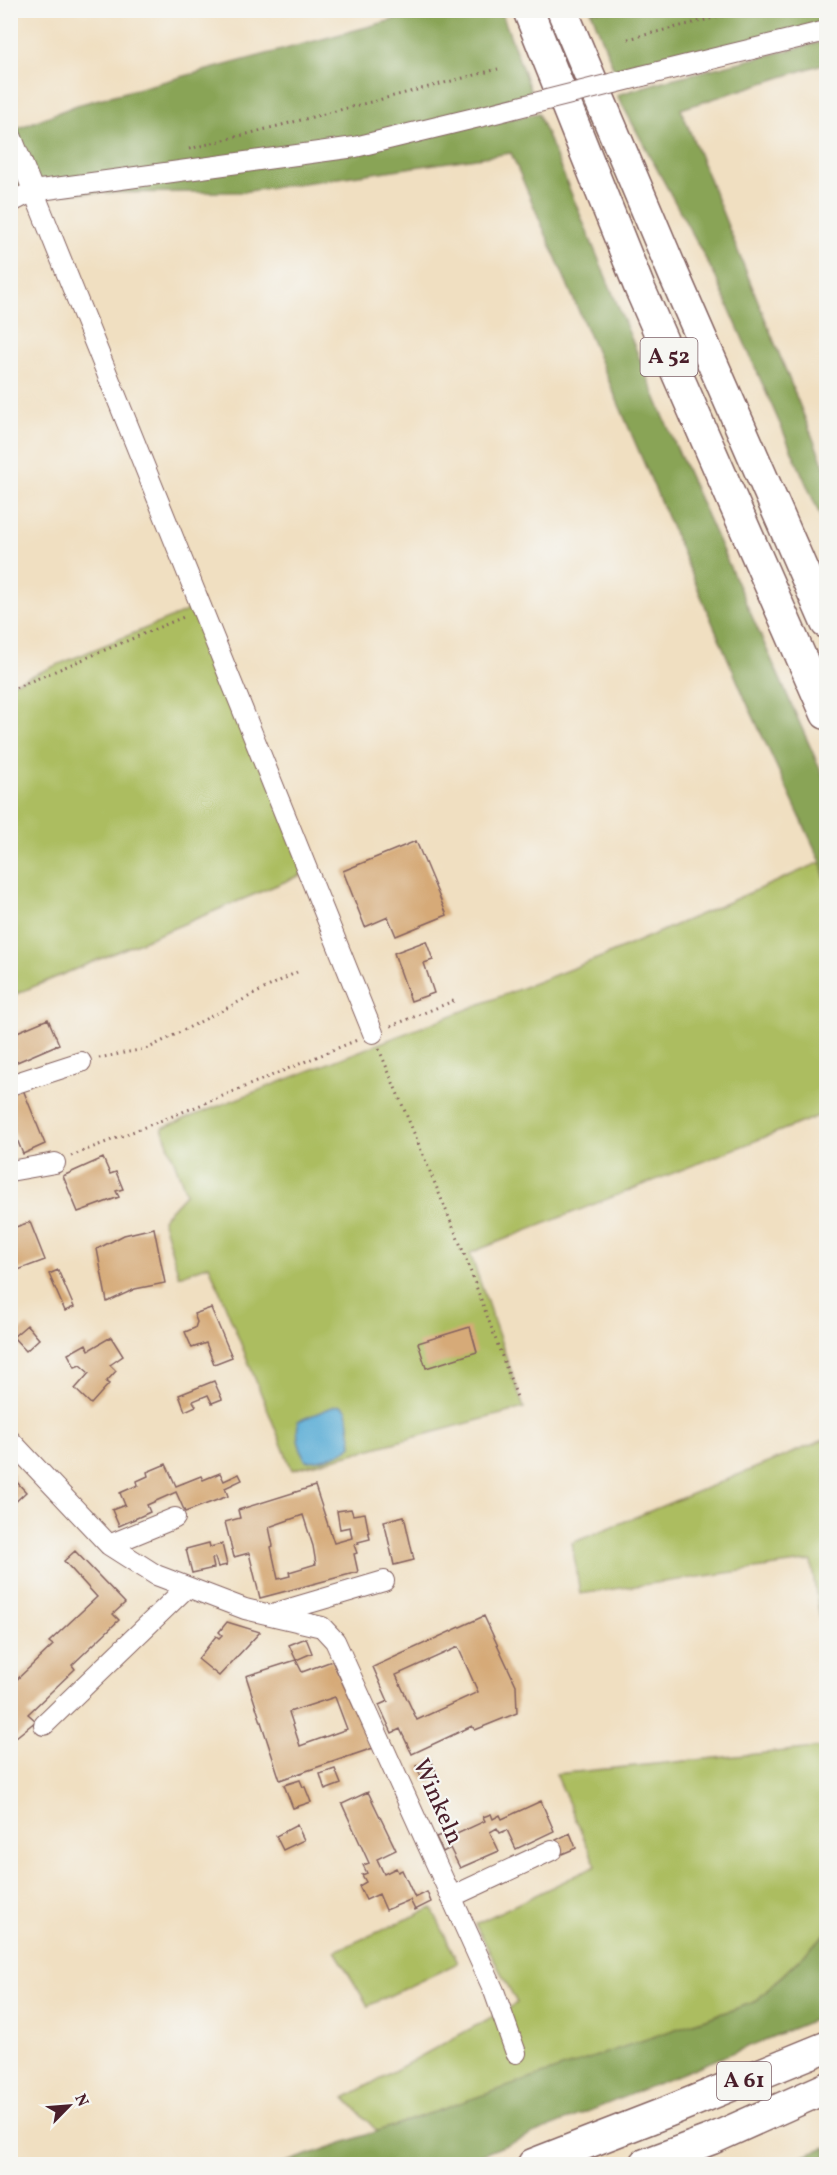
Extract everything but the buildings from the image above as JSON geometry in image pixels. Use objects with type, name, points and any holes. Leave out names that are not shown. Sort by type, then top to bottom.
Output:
[{"type":"highway","name":"A 52","points":[[528,10],[640,289],[824,712]]},
{"type":"highway","name":"A 52","points":[[561,10],[826,623]]},
{"type":"highway","name":"A 61","points":[[532,2164],[667,2112],[824,2047]]},
{"type":"highway","name":"A 61","points":[[645,2164],[712,2139],[826,2088]]},
{"type":"highway","points":[[712,2139],[826,2110]]},
{"type":"street","points":[[10,203],[33,191],[355,147],[826,31]]},
{"type":"street","points":[[10,134],[373,1033]]},
{"type":"street","points":[[10,1084],[81,1062]]},
{"type":"street","points":[[10,1171],[55,1163]]},
{"type":"street","name":"Winkeln","points":[[10,1440],[109,1545],[156,1575],[244,1609],[322,1627],[335,1641],[494,1991],[516,2053]]},
{"type":"street","points":[[109,1545],[175,1518]]},
{"type":"street","points":[[269,1615],[384,1581]]},
{"type":"street","points":[[44,1725],[186,1588]]},
{"type":"street","points":[[451,1896],[552,1850]]},
{"type":"path","points":[[628,39],[746,10]]},
{"type":"path","points":[[188,150],[498,69]]},
{"type":"path","points":[[10,690],[202,610]]},
{"type":"path","points":[[81,1062],[149,1048],[297,972]]},
{"type":"path","points":[[55,1163],[456,1000]]},
{"type":"path","points":[[373,1033],[463,1251],[517,1397]]},
{"type":"green space","points":[[426,11],[501,11],[531,92],[491,106],[495,122],[538,113],[675,444],[826,782],[826,884],[821,862],[746,701],[511,153],[242,192],[23,193],[11,199],[11,131],[77,105]]},
{"type":"green space","points":[[591,11],[826,11],[826,23],[615,72]]},
{"type":"green space","points":[[826,41],[826,63],[681,109],[826,471],[826,529],[716,278],[617,95],[663,81]]},
{"type":"green space","points":[[192,598],[308,872],[11,996],[11,684],[185,612]]},
{"type":"green space","points":[[821,862],[826,884],[826,1113],[470,1253],[524,1408],[292,1470],[209,1265],[179,1276],[162,1219],[186,1193],[162,1128],[604,956]]},
{"type":"green space","points":[[826,1439],[826,1659],[811,1561],[580,1594],[572,1543]]},
{"type":"green space","points":[[826,1747],[826,1933],[755,2002],[378,2132],[345,2098],[517,2003],[475,1924],[596,1866],[556,1774]]},
{"type":"green space","points":[[432,1908],[458,1963],[368,2006],[335,1951]]},
{"type":"green space","points":[[826,1933],[826,2015],[459,2164],[281,2164],[755,2002]]},
{"type":"green space","points":[[826,2147],[826,2164],[779,2164]]},
{"type":"water","points":[[341,1405],[347,1410],[352,1445],[330,1457],[306,1461],[297,1431],[298,1421]]}]
